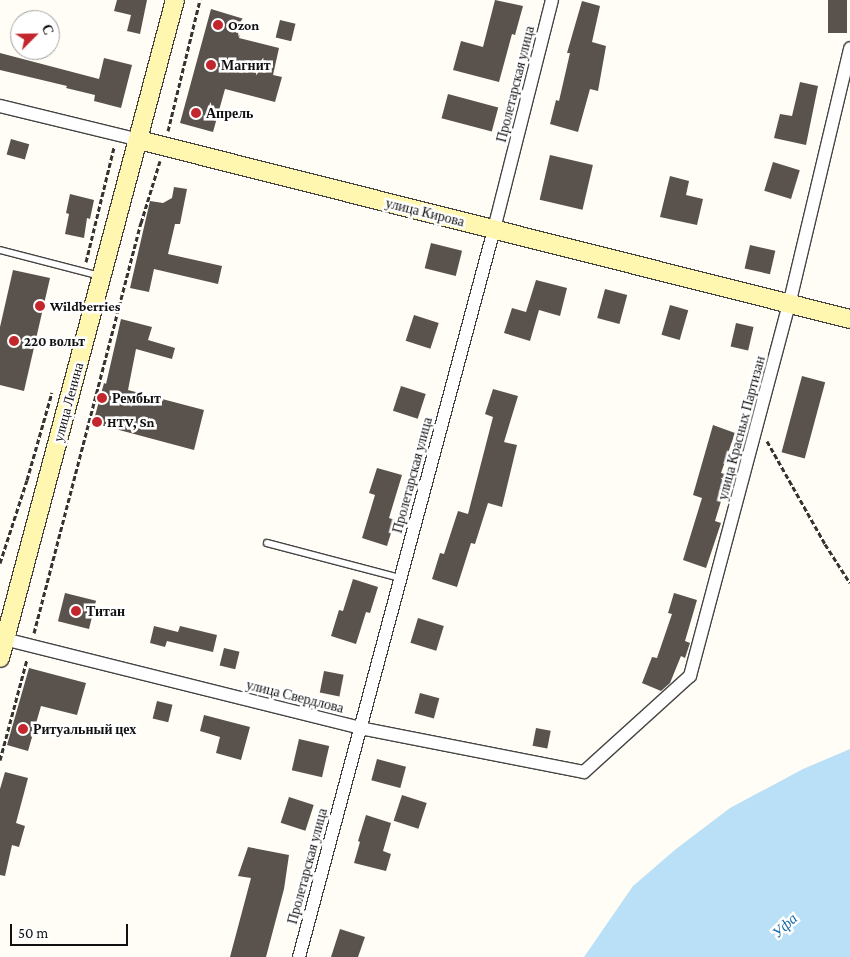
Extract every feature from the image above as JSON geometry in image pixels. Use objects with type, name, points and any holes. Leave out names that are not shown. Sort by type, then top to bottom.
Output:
[{"type":"street","name":"улица Ленина","points":[[0,658],[2,638],[102,277],[175,0]]},
{"type":"street","name":"Пролетарская улица","points":[[299,957],[494,229],[552,0]]},
{"type":"street","name":"улица Красных Партизан","points":[[584,772],[690,676],[789,305],[850,48]]},
{"type":"street","name":"улица Кирова","points":[[0,106],[850,319]]},
{"type":"street","name":"улица Свердлова","points":[[2,638],[360,728],[584,772]]},
{"type":"lane","points":[[0,250],[102,277]]},
{"type":"lane","points":[[267,543],[400,578]]},
{"type":"path","points":[[0,760],[141,223],[165,146],[200,0]]},
{"type":"path","points":[[84,272],[117,134]]},
{"type":"path","points":[[0,563],[27,480],[54,386]]},
{"type":"path","points":[[758,422],[779,464],[850,583]]},
{"type":"water","name":"Уфа","points":[[850,749],[850,957],[584,957],[633,886],[676,849],[730,808],[803,769]]},
{"type":"building","points":[[117,0],[147,0],[140,34],[127,31],[131,15],[114,11]]},
{"type":"building","points":[[495,0],[523,6],[515,35],[512,34],[499,82],[453,70],[461,41],[483,47]]},
{"type":"building","points":[[828,0],[847,0],[847,33],[828,33]]},
{"type":"building","points":[[582,1],[600,6],[592,42],[606,46],[598,91],[590,89],[578,132],[550,124],[556,100],[559,101],[570,53],[567,53]]},
{"type":"building","points":[[211,9],[244,19],[239,38],[279,48],[273,75],[282,77],[275,102],[225,89],[213,132],[180,123]]},
{"type":"building","points":[[280,20],[296,24],[291,41],[276,37]]},
{"type":"building","points":[[0,53],[10,56],[10,60],[27,60],[99,79],[104,58],[132,65],[121,108],[94,101],[95,95],[66,88],[67,86],[0,70]]},
{"type":"building","points":[[800,82],[818,86],[806,145],[774,138],[780,114],[792,116]]},
{"type":"building","points":[[448,94],[498,107],[492,132],[442,118]]},
{"type":"building","points":[[11,139],[29,144],[25,160],[7,154]]},
{"type":"building","points":[[550,155],[593,165],[583,210],[540,200]]},
{"type":"building","points":[[773,162],[800,170],[791,199],[764,191]]},
{"type":"building","points":[[670,176],[689,181],[686,195],[703,199],[697,225],[660,217]]},
{"type":"building","points":[[174,187],[187,189],[180,224],[175,224],[168,254],[222,266],[218,284],[154,269],[149,292],[130,288],[150,201],[163,203],[172,198]]},
{"type":"building","points":[[70,194],[94,200],[90,219],[87,218],[84,238],[65,234],[69,214],[66,213]]},
{"type":"building","points":[[431,243],[462,251],[456,276],[425,268]]},
{"type":"building","points":[[750,245],[775,251],[770,274],[745,268]]},
{"type":"building","points":[[13,270],[50,278],[24,391],[0,385],[0,327]]},
{"type":"building","points":[[536,280],[567,288],[560,316],[539,310],[530,341],[504,333],[512,308],[526,312]]},
{"type":"building","points":[[605,289],[627,295],[619,324],[597,318]]},
{"type":"building","points":[[670,305],[688,310],[680,340],[661,335]]},
{"type":"building","points":[[414,315],[439,323],[430,349],[406,341]]},
{"type":"building","points":[[121,319],[152,327],[148,340],[175,348],[172,359],[136,349],[128,390],[204,410],[194,450],[93,423],[104,383],[106,384]]},
{"type":"building","points":[[736,323],[754,327],[748,350],[731,346]]},
{"type":"building","points":[[802,376],[825,382],[805,459],[782,452]]},
{"type":"building","points":[[401,386],[426,394],[418,419],[393,411]]},
{"type":"building","points":[[493,389],[518,396],[504,442],[517,445],[502,507],[488,503],[475,544],[471,543],[457,587],[432,579],[440,553],[444,554],[458,511],[468,514],[493,417],[485,414]]},
{"type":"building","points":[[713,425],[735,433],[721,473],[729,475],[715,521],[721,523],[706,568],[683,560],[702,498],[693,495]]},
{"type":"building","points":[[377,468],[402,475],[389,518],[395,520],[387,546],[362,538],[375,495],[369,493]]},
{"type":"building","points":[[353,579],[378,587],[370,613],[366,612],[356,644],[331,636],[339,610],[343,611]]},
{"type":"building","name":"Титан","points":[[65,593],[96,601],[89,629],[58,621]]},
{"type":"building","points":[[674,593],[697,600],[685,641],[690,643],[685,658],[681,656],[670,683],[661,691],[642,683],[652,657],[657,658],[672,614],[668,613]]},
{"type":"building","points":[[418,618],[444,626],[436,651],[410,643]]},
{"type":"building","points":[[154,626],[178,632],[180,626],[217,635],[213,652],[167,641],[165,647],[150,643]]},
{"type":"building","points":[[224,648],[240,652],[235,669],[220,665]]},
{"type":"building","points":[[29,668],[86,683],[77,715],[41,706],[28,751],[7,745]]},
{"type":"building","points":[[324,671],[344,675],[339,696],[320,693]]},
{"type":"building","points":[[420,693],[439,698],[434,718],[415,713]]},
{"type":"building","points":[[157,701],[173,705],[168,722],[153,718]]},
{"type":"building","points":[[204,715],[250,727],[241,760],[216,753],[220,737],[200,731]]},
{"type":"building","points":[[536,728],[551,731],[547,749],[533,746]]},
{"type":"building","points":[[299,739],[329,746],[322,777],[292,770]]},
{"type":"building","points":[[377,759],[406,767],[400,788],[371,780]]},
{"type":"building","points":[[5,772],[28,778],[16,823],[25,826],[19,847],[12,845],[5,876],[0,875],[0,789]]},
{"type":"building","points":[[402,795],[427,803],[418,829],[394,821]]},
{"type":"building","points":[[289,797],[314,805],[305,831],[281,823]]},
{"type":"building","points":[[366,815],[391,823],[383,851],[391,854],[386,871],[354,863]]},
{"type":"building","points":[[248,847],[289,855],[284,889],[266,957],[230,957],[251,878],[238,876]]},
{"type":"building","points":[[340,929],[365,937],[358,957],[331,957]]},
{"type":"place","name":"Ozon","points":[[218,25]]},
{"type":"place","name":"Магнит","points":[[211,65]]},
{"type":"place","name":"Апрель","points":[[196,113]]},
{"type":"place","name":"Wildberries","points":[[40,306]]},
{"type":"place","name":"220 вольт","points":[[14,341]]},
{"type":"place","name":"Рембыт","points":[[102,398]]},
{"type":"place","name":"HTV, Sn","points":[[97,422]]},
{"type":"place","name":"Титан","points":[[76,611]]},
{"type":"place","name":"Ритуальный цех","points":[[23,729]]}]
